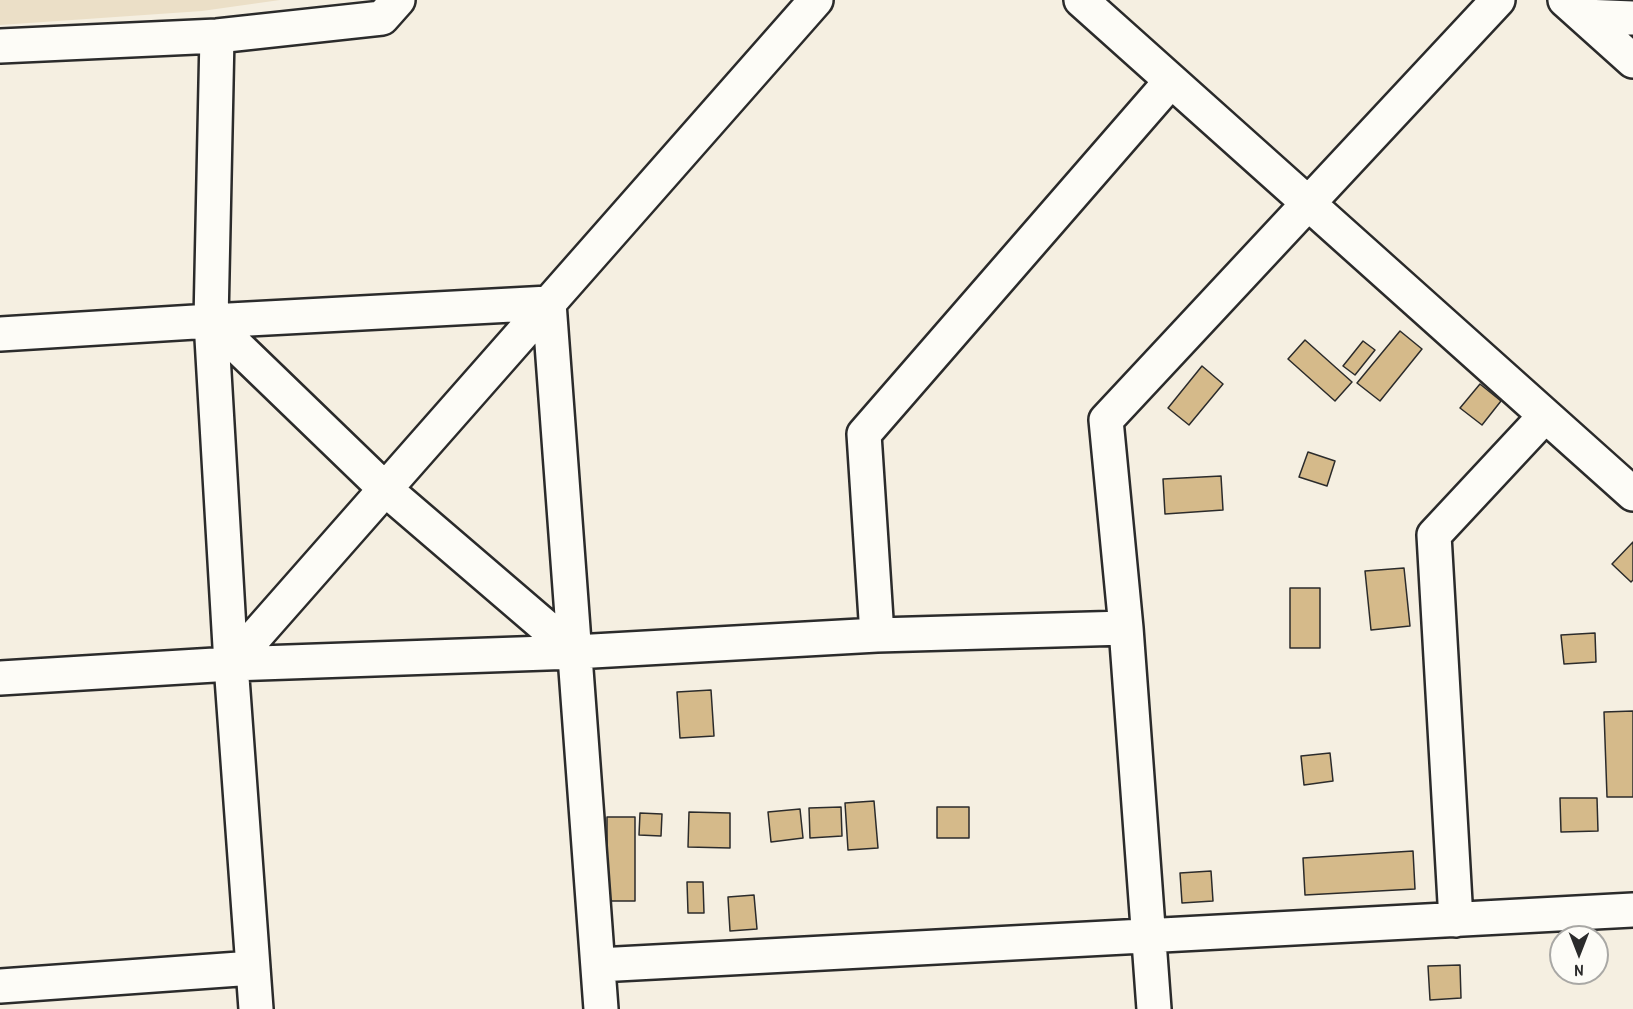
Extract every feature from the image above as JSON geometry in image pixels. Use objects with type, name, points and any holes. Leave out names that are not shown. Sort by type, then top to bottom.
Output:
[{"type":"street","points":[[0,46],[216,36],[382,18],[398,0]]},
{"type":"street","points":[[231,664],[816,0]]},
{"type":"street","points":[[1081,0],[1633,494]]},
{"type":"street","points":[[1154,1009],[1126,628],[1106,420],[1498,0]]},
{"type":"street","points":[[1574,8],[1633,18]]},
{"type":"street","points":[[1574,8],[1633,61]]},
{"type":"street","points":[[216,36],[211,321],[231,664],[256,1009]]},
{"type":"street","points":[[878,636],[864,434],[1171,81]]},
{"type":"street","points":[[0,334],[549,303]]},
{"type":"street","points":[[549,303],[601,1009]]},
{"type":"street","points":[[211,321],[385,489],[575,652]]},
{"type":"street","points":[[1456,920],[1434,535],[1545,416]]},
{"type":"street","points":[[0,678],[231,664],[575,652],[878,636],[1126,628]]},
{"type":"street","points":[[598,965],[1633,910]]},
{"type":"street","points":[[0,986],[253,968]]},
{"type":"shaded area","points":[[0,0],[280,0],[202,11],[0,25]]},
{"type":"building","points":[[1400,331],[1422,349],[1380,401],[1357,383]]},
{"type":"building","points":[[1305,340],[1352,382],[1335,401],[1288,359]]},
{"type":"building","points":[[1363,341],[1375,350],[1355,375],[1343,366]]},
{"type":"building","points":[[1202,366],[1223,384],[1189,425],[1168,408]]},
{"type":"building","points":[[1480,384],[1501,401],[1482,425],[1460,408]]},
{"type":"building","points":[[1308,452],[1335,461],[1327,486],[1299,477]]},
{"type":"building","points":[[1221,476],[1223,510],[1165,514],[1163,479]]},
{"type":"building","points":[[1633,542],[1633,580],[1631,582],[1612,564]]},
{"type":"building","points":[[1404,568],[1410,626],[1371,630],[1365,571]]},
{"type":"building","points":[[1290,588],[1320,588],[1320,648],[1290,648]]},
{"type":"building","points":[[1595,633],[1596,662],[1564,664],[1561,635]]},
{"type":"building","points":[[711,690],[714,736],[680,738],[677,692]]},
{"type":"building","points":[[1633,711],[1633,797],[1607,797],[1604,712]]},
{"type":"building","points":[[1330,753],[1333,781],[1304,785],[1301,756]]},
{"type":"building","points":[[1560,798],[1597,798],[1598,831],[1561,832]]},
{"type":"building","points":[[874,801],[878,848],[848,850],[845,803]]},
{"type":"building","points":[[841,807],[842,836],[810,838],[809,808]]},
{"type":"building","points":[[937,807],[969,807],[969,838],[937,838]]},
{"type":"building","points":[[800,809],[803,838],[771,842],[768,812]]},
{"type":"building","points":[[689,812],[730,813],[730,848],[688,847]]},
{"type":"building","points":[[640,813],[662,814],[661,836],[639,835]]},
{"type":"building","points":[[607,817],[635,817],[635,901],[607,901]]},
{"type":"building","points":[[1413,851],[1415,889],[1305,895],[1303,858]]},
{"type":"building","points":[[1211,871],[1213,901],[1182,903],[1180,873]]},
{"type":"building","points":[[687,882],[703,882],[704,913],[688,913]]},
{"type":"building","points":[[754,895],[757,929],[730,931],[728,897]]},
{"type":"building","points":[[1460,965],[1461,998],[1430,1000],[1428,966]]}]
